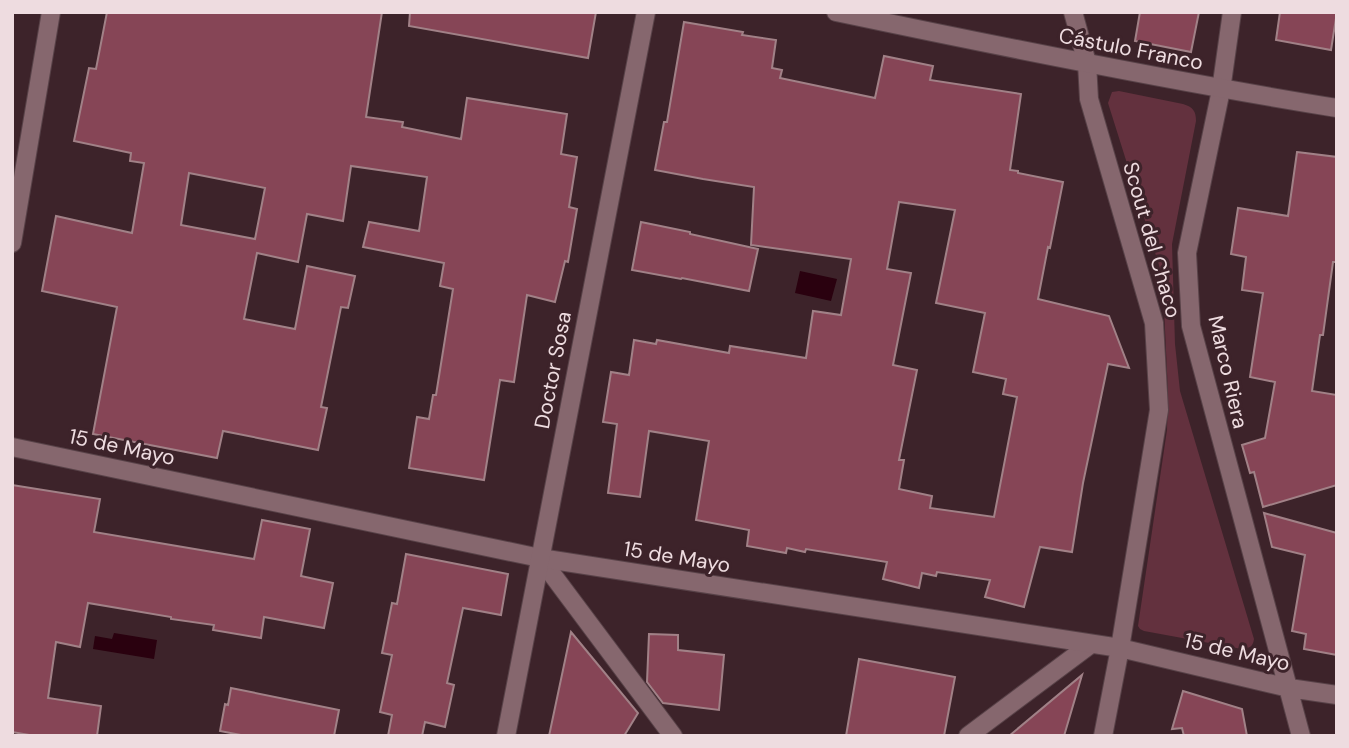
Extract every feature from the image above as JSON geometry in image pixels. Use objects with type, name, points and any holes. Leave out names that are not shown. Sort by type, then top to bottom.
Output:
[{"type":"street","points":[[12,243],[51,12]]},
{"type":"street","name":"Doctor Sosa","points":[[506,736],[646,12]]},
{"type":"street","name":"Cástulo Franco","points":[[836,12],[1221,90],[1337,108]]},
{"type":"street","name":"Scout del Chaco","points":[[1073,12],[1087,62],[1089,99],[1154,323],[1159,410],[1119,648]]},
{"type":"street","name":"Marco Riera","points":[[1232,12],[1221,90],[1187,253],[1191,326],[1301,736]]},
{"type":"street","name":"15 de Mayo","points":[[12,447],[540,558],[1119,648],[1289,688],[1337,695]]},
{"type":"street","points":[[540,558],[673,736]]},
{"type":"street","points":[[968,736],[1091,644]]},
{"type":"street","points":[[1103,736],[1119,648]]},
{"type":"shaded area","points":[[1119,91],[1183,104],[1192,108],[1195,115],[1172,244],[1175,344],[1180,391],[1254,639],[1252,645],[1247,648],[1144,631],[1138,626],[1167,430],[1168,393],[1159,265],[1108,103],[1112,92]]},
{"type":"shaded area","points":[[800,271],[837,279],[831,301],[795,293]]},
{"type":"shaded area","points":[[114,633],[157,640],[154,659],[93,649],[95,636],[112,639]]},
{"type":"building","points":[[107,12],[382,12],[366,117],[403,122],[402,127],[461,139],[467,98],[567,114],[561,154],[577,157],[569,207],[577,209],[568,262],[565,261],[555,302],[527,295],[514,382],[500,380],[484,480],[409,468],[417,417],[429,419],[433,395],[436,395],[453,289],[440,286],[444,263],[363,247],[369,222],[419,231],[427,177],[351,166],[343,221],[307,214],[298,262],[257,253],[244,319],[295,329],[307,266],[355,276],[348,308],[341,307],[321,407],[327,408],[318,450],[223,431],[217,458],[93,434],[117,307],[42,291],[56,216],[132,233],[144,163],[130,161],[131,153],[74,141],[89,68],[96,69]],"holes":[[[189,173],[265,188],[255,239],[181,225]]]},
{"type":"building","points":[[410,12],[596,12],[588,58],[409,26]]},
{"type":"building","points":[[1140,12],[1199,12],[1191,52],[1135,41]]},
{"type":"building","points":[[1280,12],[1337,12],[1331,50],[1276,40]]},
{"type":"building","points":[[684,22],[776,40],[772,68],[782,70],[780,78],[875,98],[884,56],[933,66],[930,80],[1021,94],[1010,170],[1063,182],[1038,299],[1109,316],[1129,368],[1108,364],[1083,483],[1072,552],[1040,547],[1024,607],[985,597],[990,580],[937,572],[936,576],[922,573],[919,588],[883,579],[887,562],[806,549],[805,552],[787,548],[786,553],[747,546],[749,530],[696,520],[709,441],[649,431],[640,497],[608,493],[617,424],[603,422],[611,372],[629,375],[634,340],[656,344],[657,340],[729,353],[730,346],[806,358],[813,311],[841,315],[851,259],[751,245],[754,187],[655,170],[664,122],[667,122]],"holes":[[[899,202],[955,210],[936,303],[985,313],[973,372],[1006,379],[1003,394],[1017,397],[994,517],[930,508],[932,496],[899,489],[904,460],[899,460],[917,370],[893,365],[911,273],[887,269]]]},
{"type":"building","points":[[1297,152],[1337,157],[1337,262],[1333,262],[1312,391],[1337,395],[1337,485],[1263,507],[1254,472],[1250,473],[1242,445],[1265,438],[1275,382],[1250,377],[1263,293],[1242,290],[1246,257],[1231,254],[1238,208],[1288,216]]},
{"type":"building","points":[[641,222],[758,249],[749,291],[632,270]]},
{"type":"building","points":[[12,485],[100,499],[94,532],[254,559],[262,520],[310,529],[301,576],[333,583],[324,628],[264,617],[261,638],[213,630],[214,625],[88,603],[80,647],[56,642],[48,698],[101,706],[97,736],[35,736],[12,732]]},
{"type":"building","points":[[1264,513],[1337,533],[1337,655],[1304,649],[1306,634],[1292,631],[1305,555],[1272,547]]},
{"type":"building","points":[[406,554],[508,574],[501,615],[463,608],[447,683],[454,685],[445,727],[425,722],[422,736],[388,736],[392,715],[380,712],[392,655],[382,653],[392,603],[397,604]]},
{"type":"building","points":[[571,632],[638,713],[624,736],[549,736]]},
{"type":"building","points":[[649,634],[678,635],[678,650],[724,655],[719,710],[663,703],[647,682]]},
{"type":"building","points":[[859,659],[955,677],[944,736],[846,736]]},
{"type":"building","points":[[1082,675],[1064,736],[1009,736]]},
{"type":"building","points":[[231,688],[339,710],[334,736],[246,736],[220,731]]},
{"type":"building","points":[[1183,691],[1242,709],[1247,736],[1184,736],[1182,728],[1172,729]]}]
